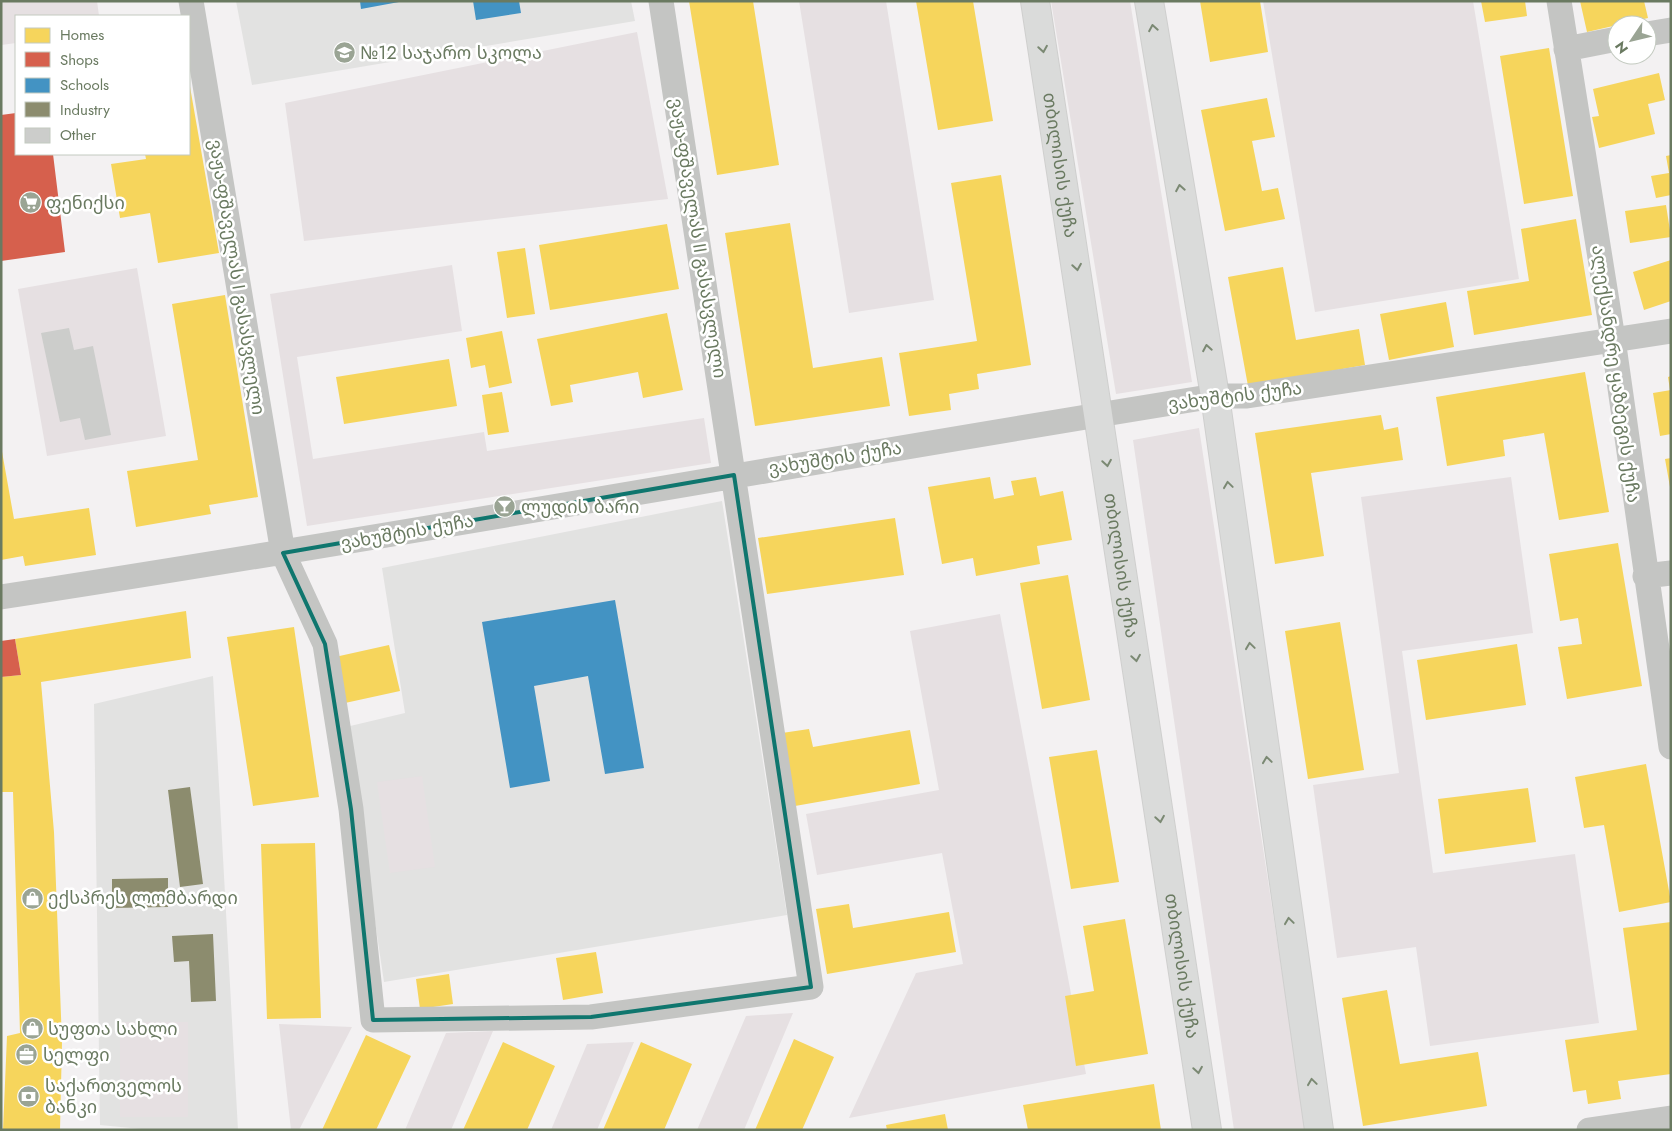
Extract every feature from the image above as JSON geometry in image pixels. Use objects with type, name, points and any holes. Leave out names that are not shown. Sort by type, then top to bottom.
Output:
[{"type":"main road","name":"თბილისის ქუჩა","points":[[1035,1],[1100,415],[1207,1130]]},
{"type":"main road","points":[[1149,1],[1215,396],[1319,1130]]},
{"type":"street","name":"ვაჟა-ფშაველას I გასასვლელი","points":[[191,1],[282,553],[325,644],[351,810],[374,1020],[591,1017],[811,987],[734,474]]},
{"type":"street","name":"ვაჟა-ფშაველას II გასასვლელი","points":[[661,1],[734,474]]},
{"type":"street","name":"ალექსანდრე ყაზბეგის ქუჩა","points":[[1559,1],[1613,340],[1645,576],[1671,747]]},
{"type":"street","points":[[1657,32],[1671,30]]},
{"type":"street","points":[[1566,49],[1607,41]]},
{"type":"street","name":"ვახუშტის ქუჩა","points":[[1,597],[282,553],[734,474],[1215,396],[1247,396],[1671,331]]},
{"type":"street","points":[[1645,576],[1671,573]]},
{"type":"street","points":[[1589,1130],[1671,1118]]},
{"type":"highlighted area","points":[[734,475],[811,987],[591,1017],[373,1020],[351,809],[325,644],[283,553]]},
{"type":"shaded area","points":[[1,1],[97,1],[99,15],[15,15],[15,43],[1,45]]},
{"type":"shaded area","name":"№12 საჯარო სკოლა","points":[[236,1],[631,1],[635,21],[252,85]]},
{"type":"shaded area","points":[[799,1],[886,1],[934,300],[849,313]]},
{"type":"shaded area","points":[[1051,1],[1130,1],[1192,382],[1116,394]]},
{"type":"shaded area","points":[[1263,1],[1473,1],[1519,279],[1315,312]]},
{"type":"shaded area","points":[[637,32],[668,199],[304,241],[285,103]]},
{"type":"shaded area","points":[[452,265],[462,331],[297,357],[313,459],[484,432],[487,451],[704,418],[711,463],[307,526],[270,294]]},
{"type":"shaded area","points":[[137,268],[166,436],[47,456],[18,289]]},
{"type":"shaded area","points":[[1199,428],[1306,1130],[1234,1130],[1133,440]]},
{"type":"shaded area","points":[[1511,477],[1533,633],[1402,651],[1433,873],[1575,854],[1599,1023],[1430,1046],[1416,947],[1337,958],[1313,785],[1399,773],[1361,497]]},
{"type":"shaded area","points":[[722,501],[787,915],[384,982],[346,727],[405,713],[382,568]]},
{"type":"shaded area","points":[[1000,614],[1086,1074],[849,1118],[916,973],[963,964],[942,853],[817,875],[806,814],[939,790],[910,631]]},
{"type":"shaded area","points":[[213,676],[238,1130],[152,1130],[100,1125],[94,704]]},
{"type":"shaded area","points":[[422,776],[435,867],[390,873],[377,782]]},
{"type":"shaded area","points":[[793,1013],[744,1130],[697,1130],[746,1016]]},
{"type":"shaded area","points":[[120,1022],[188,1022],[188,1117],[120,1117]]},
{"type":"shaded area","points":[[279,1024],[352,1027],[299,1130],[291,1130]]},
{"type":"shaded area","points":[[493,1031],[451,1130],[405,1130],[446,1033]]},
{"type":"shaded area","points":[[634,1042],[597,1130],[551,1130],[587,1044]]},
{"type":"building: Homes","points":[[689,1],[753,1],[779,165],[717,175]]},
{"type":"building: Homes","points":[[916,1],[973,1],[993,121],[938,130]]},
{"type":"building: Homes","points":[[1200,1],[1260,1],[1268,52],[1210,62]]},
{"type":"building: Homes","points":[[1481,1],[1525,1],[1527,16],[1485,22]]},
{"type":"building: Homes","points":[[1580,1],[1644,1],[1647,15],[1607,15],[1607,27],[1587,32]]},
{"type":"building: Homes","points":[[1549,48],[1573,196],[1524,204],[1500,56]]},
{"type":"building: Homes","points":[[1659,73],[1665,100],[1648,104],[1655,134],[1599,148],[1592,117],[1599,116],[1593,89]]},
{"type":"building: Homes","points":[[190,87],[219,253],[158,263],[150,213],[120,218],[111,164],[146,159],[145,155],[190,155]]},
{"type":"building: Homes","points":[[1267,98],[1275,137],[1252,141],[1262,191],[1278,188],[1285,219],[1225,231],[1201,110]]},
{"type":"building: Homes","points":[[1671,155],[1671,195],[1656,198],[1651,176],[1669,173],[1666,156]]},
{"type":"building: Homes","points":[[1001,175],[1031,365],[977,374],[979,389],[949,394],[951,410],[909,416],[899,353],[977,341],[951,183]]},
{"type":"building: Homes","points":[[1666,205],[1671,237],[1630,243],[1625,211]]},
{"type":"building: Homes","points":[[1576,219],[1592,315],[1474,335],[1467,291],[1529,281],[1521,229]]},
{"type":"building: Homes","points":[[790,223],[813,368],[882,357],[890,406],[755,426],[725,233]]},
{"type":"building: Homes","points":[[667,224],[679,289],[550,310],[539,245]]},
{"type":"building: Homes","points":[[525,248],[535,314],[507,318],[497,252]]},
{"type":"building: Homes","points":[[1671,260],[1671,301],[1644,310],[1633,272]]},
{"type":"building: Homes","points":[[1283,267],[1296,340],[1359,329],[1365,365],[1248,386],[1228,277]]},
{"type":"building: Homes","points":[[225,295],[258,497],[209,505],[211,514],[136,527],[127,471],[198,460],[172,304]]},
{"type":"building: Homes","points":[[1446,302],[1454,347],[1389,360],[1380,314]]},
{"type":"building: Homes","points":[[667,313],[683,390],[643,398],[638,372],[570,385],[573,402],[551,406],[537,339]]},
{"type":"building: Homes","points":[[502,331],[512,383],[489,388],[485,365],[471,368],[466,338]]},
{"type":"building: Homes","points":[[449,359],[457,406],[344,424],[336,377]]},
{"type":"building: Homes","points":[[1585,372],[1609,512],[1559,520],[1544,433],[1503,440],[1505,456],[1447,466],[1436,397]]},
{"type":"building: Homes","points":[[1671,376],[1671,390],[1670,390],[1668,377]]},
{"type":"building: Homes","points":[[1671,390],[1671,434],[1660,436],[1653,393]]},
{"type":"building: Homes","points":[[502,392],[509,432],[488,435],[482,395]]},
{"type":"building: Homes","points":[[1381,415],[1384,430],[1398,427],[1403,460],[1311,473],[1324,556],[1275,564],[1255,433]]},
{"type":"building: Homes","points":[[1,446],[14,519],[89,508],[96,555],[25,566],[23,556],[1,560]]},
{"type":"building: Homes","points":[[1671,458],[1671,486],[1670,487],[1665,459]]},
{"type":"building: Homes","points":[[990,477],[994,499],[1014,495],[1011,481],[1036,477],[1040,496],[1063,491],[1072,540],[1037,546],[1040,564],[976,576],[973,558],[942,564],[928,487]]},
{"type":"building: Homes","points":[[895,518],[904,575],[767,594],[758,538]]},
{"type":"building: Homes","points":[[1618,543],[1642,686],[1567,699],[1558,647],[1582,644],[1578,618],[1560,621],[1549,554]]},
{"type":"building: Homes","points":[[1068,575],[1090,700],[1042,709],[1020,583]]},
{"type":"building: Homes","points":[[186,611],[191,658],[41,682],[54,832],[62,1042],[60,1130],[3,1130],[7,1036],[20,1033],[13,792],[1,792],[1,677],[21,675],[15,639]]},
{"type":"building: Homes","points":[[1340,622],[1364,770],[1308,779],[1285,631]]},
{"type":"building: Homes","points":[[294,627],[319,797],[253,806],[227,637]]},
{"type":"building: Homes","points":[[1517,644],[1526,705],[1426,720],[1417,660]]},
{"type":"building: Homes","points":[[389,645],[400,691],[345,703],[335,657]]},
{"type":"building: Homes","points":[[809,729],[813,747],[910,730],[920,784],[795,806],[782,733]]},
{"type":"building: Homes","points":[[1097,750],[1119,882],[1071,889],[1049,757]]},
{"type":"building: Homes","points":[[1646,764],[1671,902],[1619,912],[1604,825],[1584,828],[1575,777]]},
{"type":"building: Homes","points":[[1528,788],[1536,842],[1445,854],[1438,799]]},
{"type":"building: Homes","points":[[315,843],[321,1018],[267,1019],[261,844]]},
{"type":"building: Homes","points":[[849,904],[853,928],[949,912],[956,952],[827,974],[816,909]]},
{"type":"building: Homes","points":[[1125,919],[1148,1054],[1076,1066],[1065,996],[1094,991],[1083,926]]},
{"type":"building: Homes","points":[[1671,922],[1671,1074],[1618,1081],[1621,1099],[1588,1104],[1586,1090],[1573,1092],[1565,1040],[1637,1030],[1623,928]]},
{"type":"building: Homes","points":[[596,952],[603,993],[563,1000],[556,958]]},
{"type":"building: Homes","points":[[449,974],[453,1004],[420,1009],[416,979]]},
{"type":"building: Homes","points":[[1387,990],[1400,1064],[1478,1052],[1487,1106],[1363,1126],[1342,998]]},
{"type":"building: Homes","points":[[366,1035],[411,1056],[376,1130],[322,1130]]},
{"type":"building: Homes","points":[[794,1039],[834,1057],[802,1130],[755,1130]]},
{"type":"building: Homes","points":[[503,1042],[555,1066],[527,1130],[463,1130]]},
{"type":"building: Homes","points":[[641,1042],[692,1064],[664,1130],[603,1130]]},
{"type":"building: Homes","points":[[1154,1084],[1161,1130],[1028,1130],[1023,1105]]},
{"type":"building: Homes","points":[[945,1114],[948,1130],[887,1130],[886,1125]]},
{"type":"building: Shops","name":"ფენიქსი","points":[[15,113],[15,155],[53,155],[65,252],[1,261],[1,115]]},
{"type":"building: Shops","points":[[15,639],[21,675],[1,677],[1,641]]},
{"type":"building: Schools","points":[[360,1],[399,1],[399,2],[361,9]]},
{"type":"building: Schools","points":[[473,1],[519,1],[521,13],[476,20]]},
{"type":"building: Schools","points":[[615,600],[644,768],[605,774],[588,676],[534,686],[550,781],[510,788],[482,622]]},
{"type":"building: Industry","points":[[190,787],[203,884],[180,887],[168,790]]},
{"type":"building: Industry","points":[[168,878],[168,907],[112,908],[112,879]]},
{"type":"building: Industry","points":[[213,934],[216,1001],[191,1002],[189,961],[174,962],[172,936]]},
{"type":"building: Other","points":[[69,328],[74,350],[93,346],[111,435],[85,440],[80,418],[60,422],[41,333]]},
{"type":"place","name":"№12 საჯარო სკოლა","points":[[344,53]]},
{"type":"place","name":"ფენიქსი","points":[[30,203]]},
{"type":"place","name":"ლუდის ბარი","points":[[505,507]]},
{"type":"place","name":"ექსპრეს ლომბარდი","points":[[32,898]]},
{"type":"place","name":"სუფთა სახლი","points":[[32,1029]]},
{"type":"place","name":"სელფი","points":[[27,1055]]},
{"type":"place","name":"საქართველოს ბანკი","points":[[29,1096]]}]
